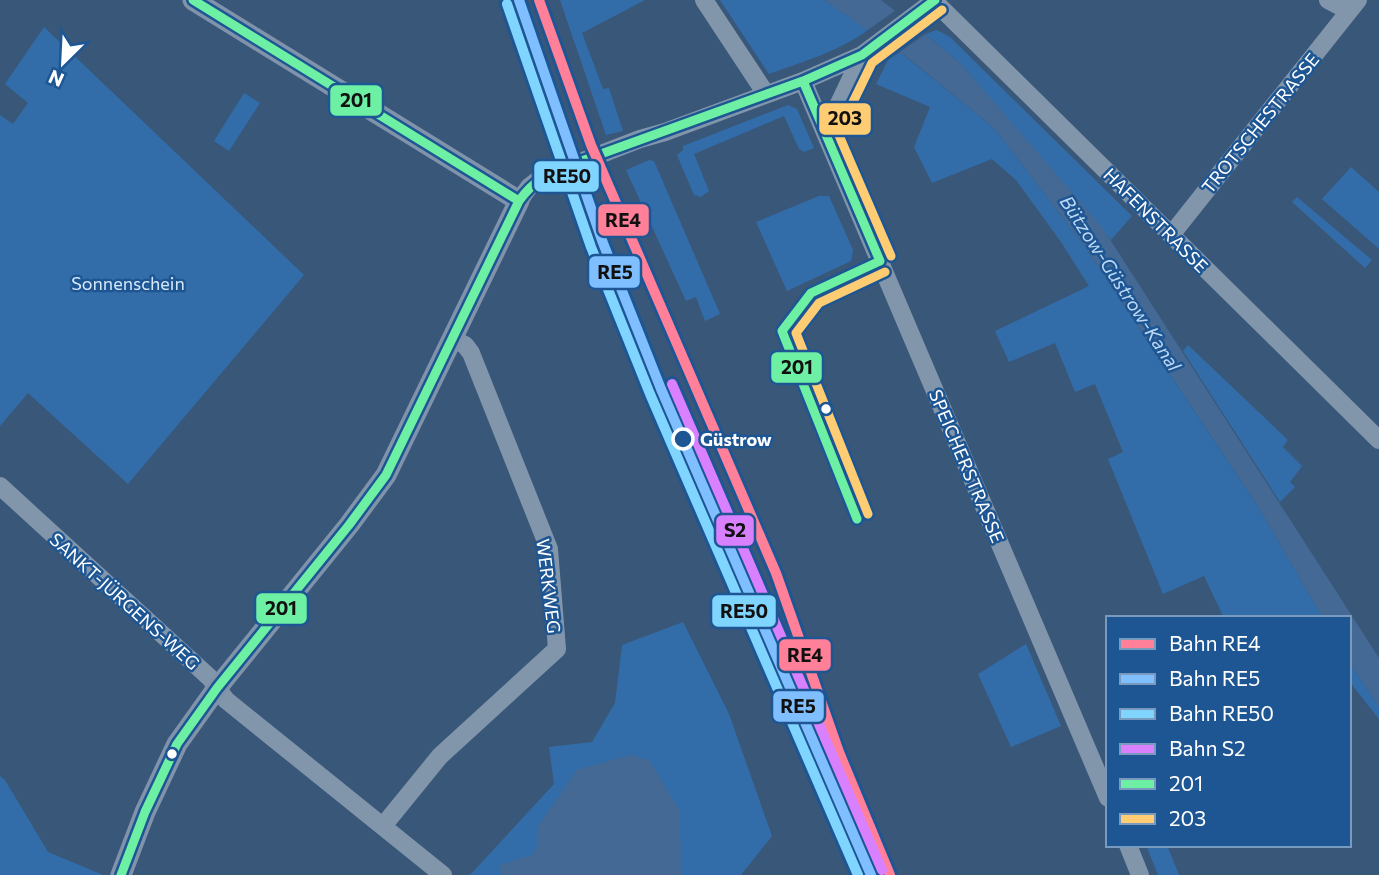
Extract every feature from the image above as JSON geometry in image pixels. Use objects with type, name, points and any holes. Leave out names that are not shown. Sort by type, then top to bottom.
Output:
[{"type":"main road","points":[[121,875],[149,802],[173,751],[217,688],[349,526],[386,475],[519,201],[193,0]]},
{"type":"street","points":[[704,0],[766,94]]},
{"type":"street","points":[[519,201],[529,187],[542,177],[803,81],[868,51],[934,0]]},
{"type":"street","name":"HAFENSTRASSE","points":[[934,0],[1379,440]]},
{"type":"street","points":[[1328,0],[1354,6]]},
{"type":"street","name":"TROTSCHESTRASSE","points":[[1171,235],[1354,6]]},
{"type":"street","points":[[825,133],[868,51]]},
{"type":"street","name":"SPEICHERSTRASSE","points":[[803,81],[1106,794]]},
{"type":"street","name":"WERKWEG","points":[[383,826],[440,756],[557,649],[545,540],[471,353],[465,345],[453,339]]},
{"type":"street","name":"SANKT-JÜRGENS-WEG","points":[[0,486],[209,678],[226,699],[443,875]]},
{"type":"street","points":[[1129,847],[1140,875]]},
{"type":"green space","points":[[560,0],[645,0],[582,33],[603,89],[609,88],[623,131],[606,135]]},
{"type":"green space","points":[[720,0],[824,0],[868,30],[833,50],[769,74]]},
{"type":"green space","name":"Sonnenschein","points":[[44,27],[304,275],[128,484],[28,393],[0,426],[0,115],[13,124],[28,103],[5,84]]},
{"type":"green space","points":[[937,30],[950,37],[1132,216],[1111,240],[961,64],[925,34]]},
{"type":"green space","points":[[900,52],[994,128],[1085,247],[1259,508],[1322,616],[1223,616],[1204,576],[1163,594],[1108,459],[1123,452],[1095,384],[1075,392],[1055,343],[1009,362],[995,331],[1089,286],[1016,180],[992,159],[932,183],[914,147],[930,107],[876,84],[888,60]]},
{"type":"green space","points":[[244,93],[260,103],[229,151],[214,141]]},
{"type":"green space","points":[[788,105],[797,109],[814,148],[804,152],[799,149],[784,116],[694,154],[709,191],[701,197],[694,195],[677,155],[683,150],[683,146]]},
{"type":"green space","points":[[649,160],[654,161],[720,314],[705,321],[696,297],[686,301],[626,170]]},
{"type":"green space","points":[[1351,167],[1379,192],[1379,249],[1322,199]]},
{"type":"green space","points":[[819,196],[829,196],[853,250],[851,261],[787,291],[756,222]]},
{"type":"green space","points":[[1297,197],[1372,260],[1365,268],[1292,202]]},
{"type":"green space","points":[[1188,345],[1288,440],[1283,447],[1302,466],[1290,482],[1295,487],[1280,502],[1183,351]]},
{"type":"green space","points":[[683,622],[729,714],[772,836],[741,875],[470,875],[554,784],[549,747],[592,742],[615,703],[622,645]]},
{"type":"green space","points":[[1026,644],[1061,726],[1011,747],[978,674]]},
{"type":"green space","points":[[1351,665],[1379,707],[1379,719],[1351,684]]},
{"type":"green space","points":[[0,776],[48,852],[103,875],[0,875]]},
{"type":"green space","points":[[1147,847],[1168,847],[1179,875],[1158,875]]},
{"type":"water","name":"Bützow-Güstrow-Kanal","points":[[824,0],[881,0],[925,34],[961,64],[1102,227],[1379,658],[1379,707],[1351,665],[1351,616],[1322,616],[1259,508],[1085,247],[994,128],[908,58]]},
{"type":"water","points":[[630,755],[649,760],[679,809],[682,875],[502,875],[499,865],[532,855],[537,848],[537,828],[577,770]]},
{"type":"pier","points":[[899,8],[928,32],[897,54],[865,32]]},
{"type":"rail line","name":"RE5","points":[[519,0],[603,243],[661,389],[871,875]]},
{"type":"rail line","name":"RE4","points":[[539,0],[591,145],[776,573],[839,752],[890,875]]},
{"type":"rail line","name":"RE50","points":[[507,4],[591,247],[650,394],[858,875]]},
{"type":"rail line","name":"S2","points":[[672,384],[882,870]]},
{"type":"transit line","name":"201","points":[[193,0],[519,201]]},
{"type":"transit line","name":"201","points":[[121,875],[145,812],[177,744],[217,688],[386,475],[525,193],[544,177],[576,163],[803,81],[862,55],[935,0]]},
{"type":"transit line","name":"203","points":[[891,256],[838,133],[872,63],[942,10]]},
{"type":"transit line","name":"201","points":[[803,81],[880,261]]},
{"type":"transit line","name":"201","points":[[857,519],[782,331],[811,293],[880,261]]},
{"type":"transit line","name":"203","points":[[868,514],[796,333],[819,303],[885,272]]},
{"type":"place","name":"Güstrow","points":[[683,439]]}]
